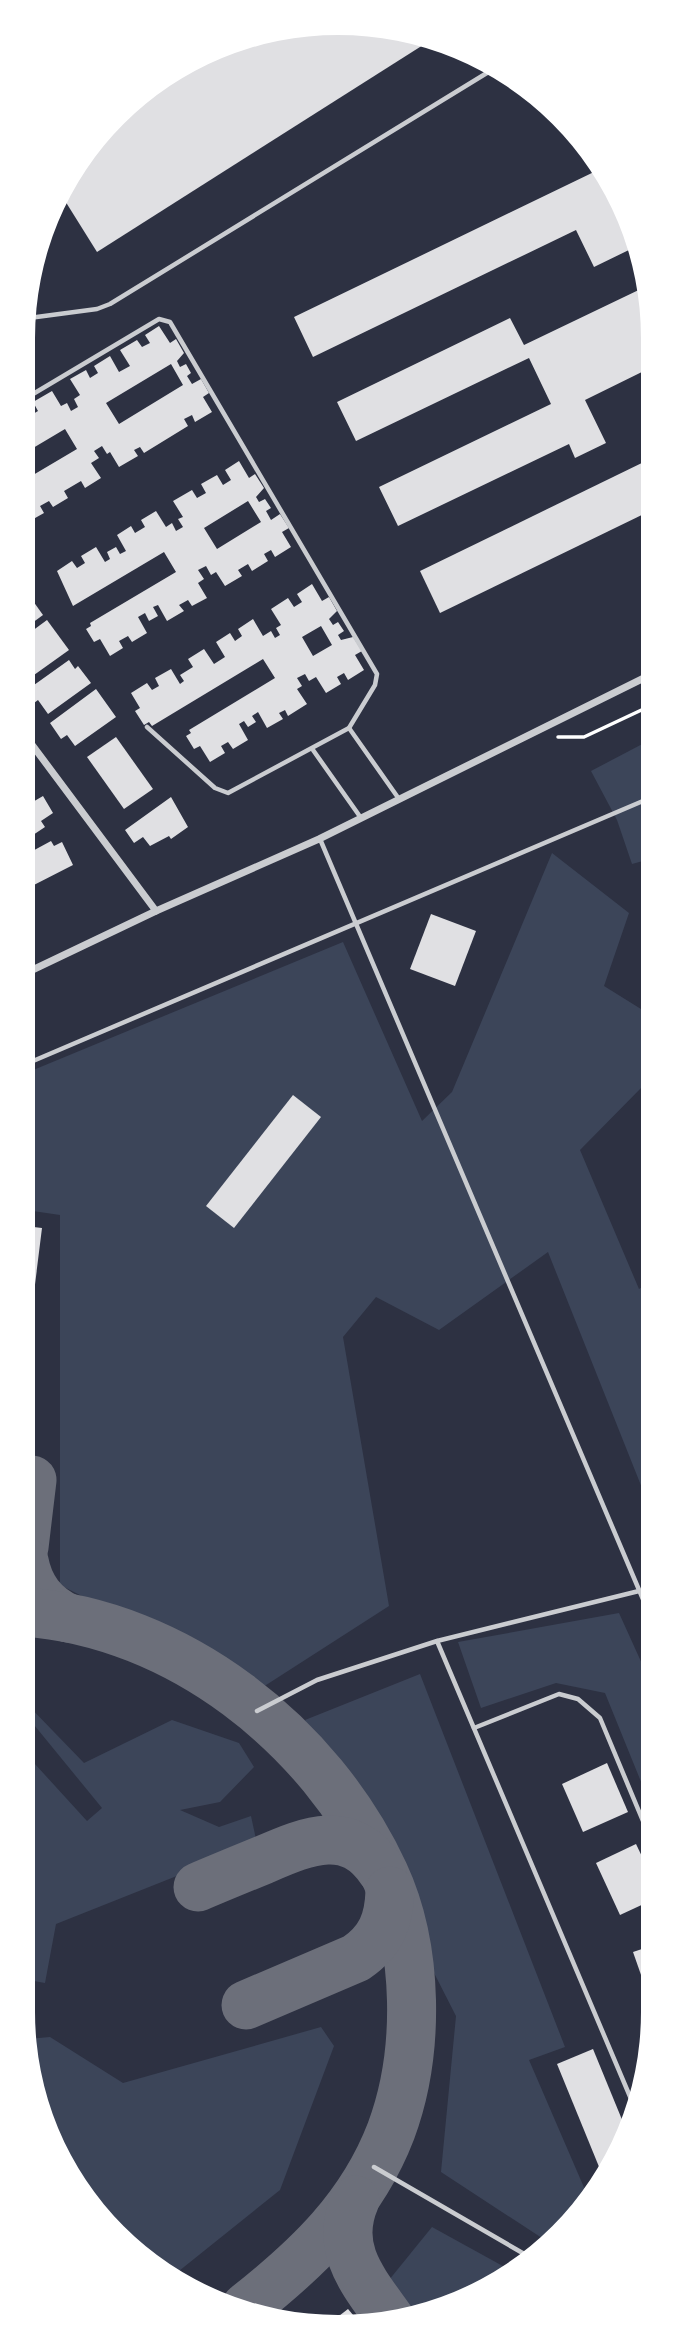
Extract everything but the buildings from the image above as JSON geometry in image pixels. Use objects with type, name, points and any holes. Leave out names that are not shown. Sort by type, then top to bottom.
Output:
[{"type":"street","points":[[35,969],[156,911],[319,839],[641,679]]},
{"type":"street","points":[[35,749],[156,911]]},
{"type":"lane","points":[[36,317],[97,309],[110,304],[486,74]]},
{"type":"lane","points":[[35,393],[159,319],[176,328],[377,674],[375,685],[349,728],[313,750],[228,793],[215,788],[147,727]]},
{"type":"lane","points":[[349,728],[399,799]]},
{"type":"lane","points":[[313,750],[361,818]]},
{"type":"lane","points":[[35,1060],[641,802]]},
{"type":"lane","points":[[319,839],[641,1595]]},
{"type":"lane","points":[[257,1710],[317,1680],[437,1641],[639,1591]]},
{"type":"lane","points":[[437,1641],[629,2095]]},
{"type":"lane","points":[[474,1728],[559,1694],[578,1699],[600,1718],[641,1816]]},
{"type":"lane","points":[[374,2167],[522,2252]]},
{"type":"path","points":[[558,737],[584,737],[641,710]]},
{"type":"shaded area","points":[[641,745],[641,862],[632,864],[617,820],[591,771]]},
{"type":"shaded area","points":[[552,853],[629,913],[604,986],[641,1009],[641,1088],[580,1150],[639,1289],[641,1288],[641,1485],[548,1252],[439,1330],[376,1297],[343,1337],[389,1606],[263,1687],[60,1585],[60,1215],[35,1211],[35,1069],[343,942],[422,1121],[452,1092]]},
{"type":"shaded area","points":[[619,1613],[641,1662],[641,1782],[605,1693],[556,1683],[481,1708],[458,1642]]},
{"type":"shaded area","points":[[420,1674],[565,2047],[529,2060],[584,2188],[566,2212],[541,2237],[441,2172],[456,2016],[305,1720]]},
{"type":"shaded area","points":[[35,1712],[84,1763],[172,1720],[239,1743],[254,1767],[220,1802],[180,1810],[219,1827],[251,1816],[257,1844],[56,1924],[45,1983],[35,1981],[35,1764],[87,1821],[102,1808],[35,1726]]},
{"type":"shaded area","points":[[321,2027],[334,2046],[280,2190],[180,2270],[138,2240],[110,2212],[76,2164],[58,2128],[45,2090],[37,2038],[50,2037],[123,2083]]},
{"type":"shaded area","points":[[432,2227],[503,2266],[454,2292],[409,2306],[389,2280]]},
{"type":"taxiway","points":[[35,1589],[44,1602],[68,1618]]},
{"type":"taxiway","points":[[35,1614],[81,1621],[136,1638],[189,1663],[238,1695],[283,1733],[322,1776],[356,1823],[384,1873],[396,1902],[404,1934],[412,2001],[407,2068],[391,2131],[365,2184],[349,2207],[291,2270],[252,2302]]},
{"type":"taxiway","points":[[198,1887],[296,1847],[327,1840],[356,1846],[382,1871]]},
{"type":"taxiway","points":[[246,2005],[356,1958],[365,1951],[382,1929],[388,1912],[390,1891]]},
{"type":"taxiway","points":[[355,2200],[349,2218],[350,2249],[354,2264],[384,2311]]}]
